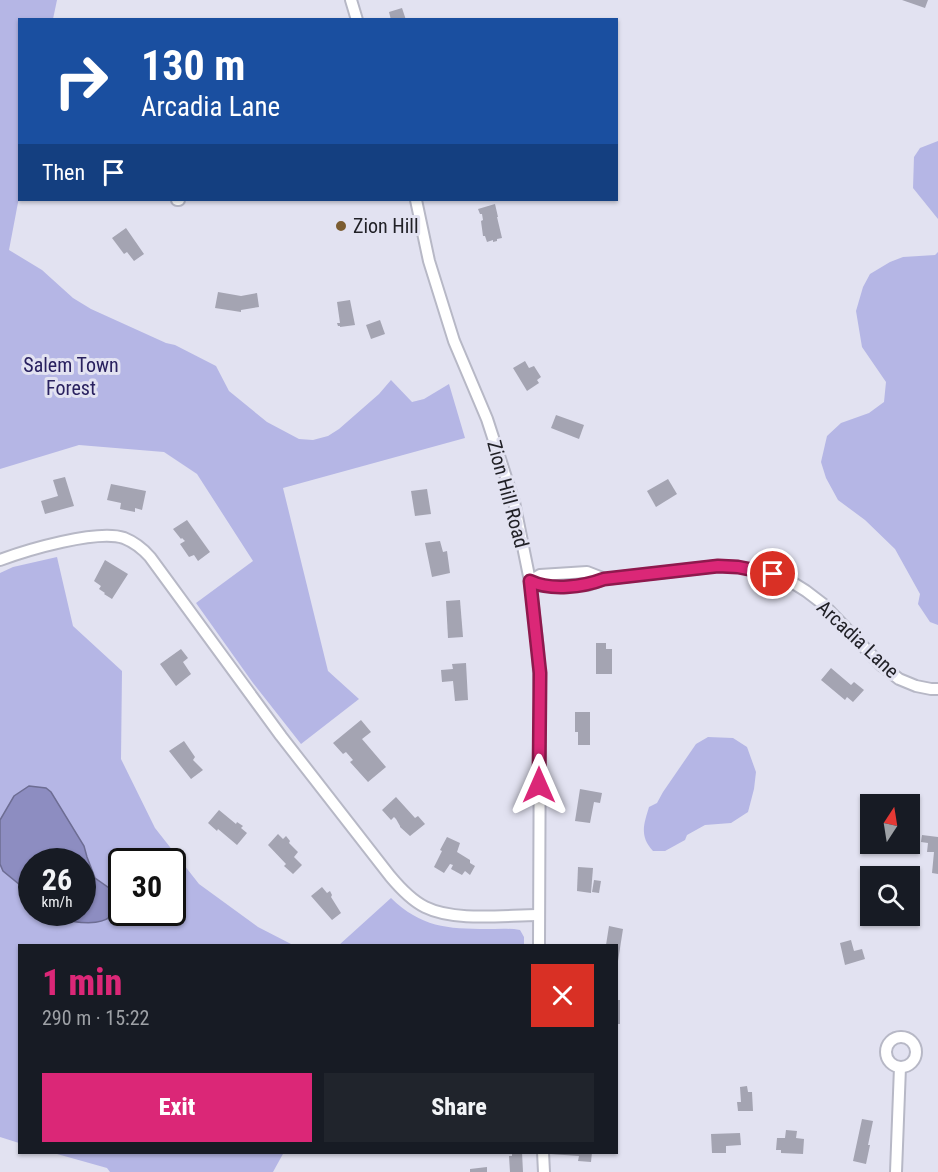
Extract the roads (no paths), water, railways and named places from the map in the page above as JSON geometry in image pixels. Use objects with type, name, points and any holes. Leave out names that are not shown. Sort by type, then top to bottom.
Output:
[{"type":"street","points":[[351,0],[356,18]]},
{"type":"street","name":"Zion Hill Road","points":[[416,201],[429,261],[454,341],[487,419],[514,502],[530,581],[540,673],[539,944]]},
{"type":"street","points":[[0,560],[33,549],[107,535],[124,538],[138,546],[150,557],[281,736],[405,892],[426,908],[448,914],[538,915]]},
{"type":"street","name":"Arcadia Lane","points":[[530,581],[541,586],[588,585],[604,579],[718,566],[738,567],[773,574],[806,591],[823,604],[881,665],[899,679],[916,686],[938,689]]},
{"type":"street","points":[[896,1172],[900,1067]]},
{"type":"street","points":[[543,1154],[544,1172]]},
{"type":"place","name":"Zion Hill","points":[[341,226]]},
{"type":"park label","name":"Salem Town Forest","points":[[71,376]]}]
